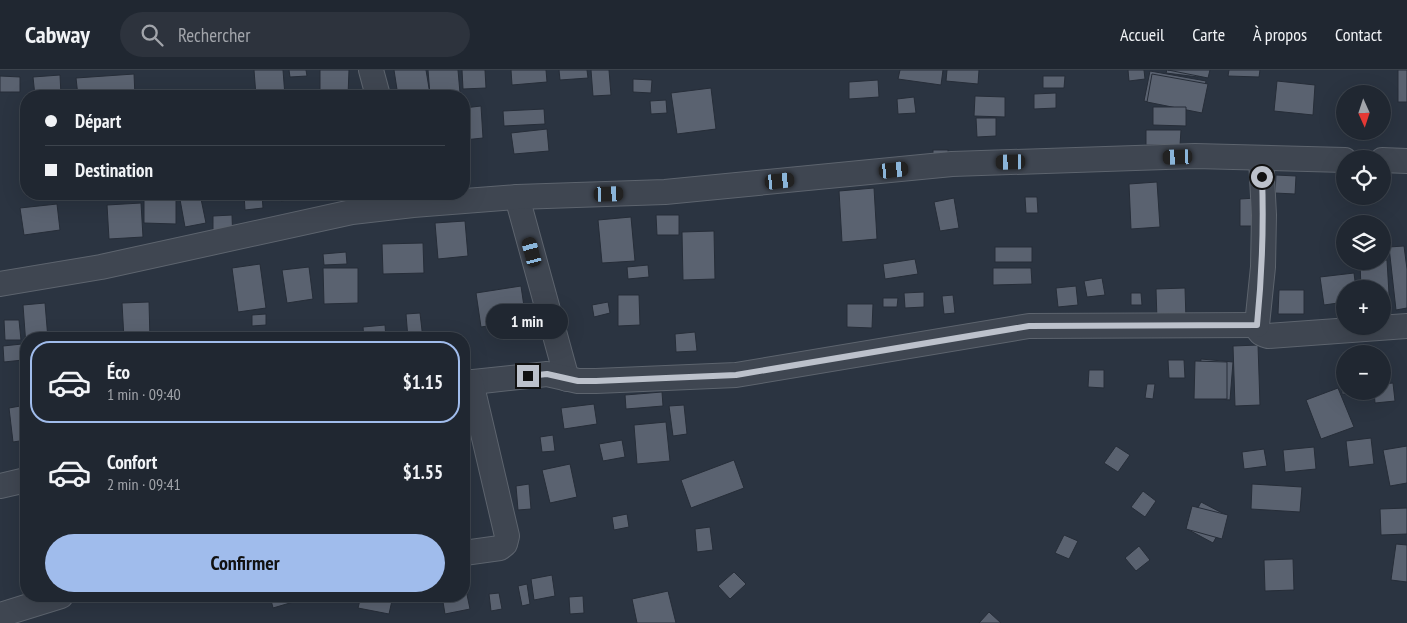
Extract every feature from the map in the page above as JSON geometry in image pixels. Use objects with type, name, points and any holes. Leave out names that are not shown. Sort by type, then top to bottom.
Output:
[{"type":"street","points":[[372,70],[377,90]]},
{"type":"street","points":[[470,198],[665,192],[952,164],[1195,156],[1336,160]]},
{"type":"street","points":[[1260,158],[1264,215],[1257,325],[1262,335],[1407,326]]},
{"type":"street","points":[[1391,160],[1407,161]]},
{"type":"street","points":[[517,197],[567,379]]},
{"type":"street","points":[[0,284],[101,267],[409,200]]},
{"type":"street","points":[[470,382],[547,374],[558,375],[567,379],[596,381],[736,375],[1029,326],[1257,325]]},
{"type":"street","points":[[470,390],[508,536],[500,548],[470,552]]},
{"type":"street","points":[[0,486],[20,481]]},
{"type":"street","points":[[0,615],[42,602]]},
{"type":"building","points":[[254,70],[283,70],[285,90],[256,90]]},
{"type":"building","points":[[289,70],[306,70],[307,76],[290,77]]},
{"type":"building","points":[[320,70],[349,70],[348,90],[320,90]]},
{"type":"building","points":[[394,70],[426,70],[429,90],[397,90]]},
{"type":"building","points":[[428,70],[458,70],[460,90],[430,90]]},
{"type":"building","points":[[462,70],[485,70],[486,88],[463,89]]},
{"type":"building","points":[[511,70],[546,70],[547,82],[512,85]]},
{"type":"building","points":[[559,70],[587,70],[588,78],[560,80]]},
{"type":"building","points":[[591,70],[609,70],[611,95],[593,96]]},
{"type":"building","points":[[900,70],[943,70],[941,85],[898,79]]},
{"type":"building","points":[[947,70],[979,70],[978,84],[946,81]]},
{"type":"building","points":[[1128,70],[1144,70],[1145,79],[1129,81]]},
{"type":"building","points":[[1167,70],[1199,70],[1198,77],[1166,73]]},
{"type":"building","points":[[1168,70],[1210,70],[1208,78]]},
{"type":"building","points":[[1229,70],[1260,70],[1259,77],[1228,76]]},
{"type":"building","points":[[1398,70],[1407,70],[1407,102],[1398,102]]},
{"type":"building","points":[[1150,71],[1206,81],[1200,111],[1144,101]]},
{"type":"building","points":[[134,74],[135,90],[77,90],[76,78]]},
{"type":"building","points":[[1152,74],[1208,84],[1202,113],[1147,102]]},
{"type":"building","points":[[60,75],[61,90],[34,90],[33,77]]},
{"type":"building","points":[[0,76],[20,77],[20,92],[0,92]]},
{"type":"building","points":[[1043,76],[1065,76],[1064,88],[1043,88]]},
{"type":"building","points":[[633,79],[652,80],[651,93],[633,92]]},
{"type":"building","points":[[878,80],[879,97],[849,99],[849,82]]},
{"type":"building","points":[[1277,81],[1315,85],[1313,115],[1274,111]]},
{"type":"building","points":[[711,88],[716,129],[677,134],[671,93]]},
{"type":"building","points":[[1056,93],[1056,108],[1034,109],[1034,94]]},
{"type":"building","points":[[975,96],[1005,97],[1005,117],[974,116]]},
{"type":"building","points":[[914,97],[916,113],[898,114],[897,99]]},
{"type":"building","points":[[666,100],[667,113],[651,114],[650,101]]},
{"type":"building","points":[[481,106],[483,138],[470,139],[470,107]]},
{"type":"building","points":[[1153,107],[1186,107],[1186,126],[1153,125]]},
{"type":"building","points":[[544,109],[545,124],[504,126],[503,111]]},
{"type":"building","points":[[976,118],[996,118],[996,136],[977,137]]},
{"type":"building","points":[[547,129],[549,151],[514,154],[511,133]]},
{"type":"building","points":[[1146,130],[1181,130],[1180,145],[1146,145]]},
{"type":"building","points":[[933,150],[948,150],[948,161],[933,161]]},
{"type":"building","points":[[1276,175],[1296,176],[1295,194],[1275,193]]},
{"type":"building","points":[[1157,182],[1160,227],[1131,229],[1129,184]]},
{"type":"building","points":[[874,188],[877,239],[842,242],[839,191]]},
{"type":"building","points":[[1025,197],[1037,197],[1038,213],[1026,213]]},
{"type":"building","points":[[954,198],[959,228],[940,231],[934,202]]},
{"type":"building","points":[[1256,198],[1256,226],[1240,226],[1240,199]]},
{"type":"building","points":[[144,200],[176,200],[176,224],[144,223]]},
{"type":"building","points":[[180,200],[201,200],[206,223],[185,227]]},
{"type":"building","points":[[244,200],[262,200],[263,208],[245,210]]},
{"type":"building","points":[[141,203],[143,237],[109,239],[107,205]]},
{"type":"building","points":[[57,204],[60,230],[24,235],[20,208]]},
{"type":"building","points":[[232,215],[233,244],[213,244],[213,216]]},
{"type":"building","points":[[656,215],[679,215],[679,235],[657,235]]},
{"type":"building","points":[[631,217],[635,261],[602,263],[598,220]]},
{"type":"building","points":[[465,221],[468,256],[438,259],[435,223]]},
{"type":"building","points":[[714,231],[715,279],[683,280],[682,232]]},
{"type":"building","points":[[423,243],[424,273],[383,274],[382,244]]},
{"type":"building","points":[[1404,246],[1407,269],[1407,308],[1396,310],[1391,265],[1391,247]]},
{"type":"building","points":[[995,247],[1032,247],[1032,262],[995,262]]},
{"type":"building","points":[[346,252],[347,264],[324,265],[323,254]]},
{"type":"building","points":[[915,259],[918,274],[885,279],[883,264]]},
{"type":"building","points":[[260,264],[266,308],[238,312],[232,268]]},
{"type":"building","points":[[648,265],[649,277],[628,279],[627,267]]},
{"type":"building","points":[[309,267],[313,299],[287,303],[282,270]]},
{"type":"building","points":[[323,268],[358,268],[358,303],[324,304]]},
{"type":"building","points":[[993,268],[1031,268],[1032,284],[993,285]]},
{"type":"building","points":[[1360,270],[1388,270],[1388,280],[1361,280]]},
{"type":"building","points":[[1354,273],[1355,280],[1336,280],[1336,303],[1324,305],[1320,277]]},
{"type":"building","points":[[1102,278],[1105,295],[1087,297],[1084,281]]},
{"type":"building","points":[[521,286],[526,320],[481,327],[476,293]]},
{"type":"building","points":[[1076,286],[1078,305],[1058,307],[1056,288]]},
{"type":"building","points":[[1185,288],[1186,320],[1157,320],[1156,289]]},
{"type":"building","points":[[1279,290],[1304,290],[1304,314],[1278,314]]},
{"type":"building","points":[[924,292],[924,307],[905,308],[904,293]]},
{"type":"building","points":[[1131,293],[1141,293],[1142,305],[1131,305]]},
{"type":"building","points":[[618,295],[639,295],[640,325],[618,326]]},
{"type":"building","points":[[953,295],[955,313],[944,314],[942,296]]},
{"type":"building","points":[[883,298],[898,298],[897,307],[883,307]]},
{"type":"building","points":[[149,302],[150,332],[124,332],[122,303]]},
{"type":"building","points":[[608,302],[610,313],[594,317],[592,305]]},
{"type":"building","points":[[45,303],[47,332],[25,332],[23,305]]},
{"type":"building","points":[[847,304],[873,304],[872,328],[847,327]]},
{"type":"building","points":[[420,313],[422,332],[407,332],[406,314]]},
{"type":"building","points":[[266,314],[266,325],[252,326],[252,315]]},
{"type":"building","points":[[4,320],[19,320],[20,340],[5,340]]},
{"type":"building","points":[[385,325],[386,332],[363,332],[363,327]]},
{"type":"building","points":[[695,332],[697,351],[676,352],[675,334]]},
{"type":"building","points":[[20,344],[20,360],[4,362],[3,346]]},
{"type":"building","points":[[1258,345],[1260,405],[1235,406],[1233,346]]},
{"type":"building","points":[[1201,359],[1233,362],[1230,400],[1198,397]]},
{"type":"building","points":[[1168,360],[1184,360],[1185,378],[1169,378]]},
{"type":"building","points":[[1195,361],[1227,362],[1227,399],[1194,399]]},
{"type":"building","points":[[1089,370],[1104,370],[1104,388],[1088,387]]},
{"type":"building","points":[[1391,383],[1393,383],[1395,401],[1375,403],[1375,400],[1391,400]]},
{"type":"building","points":[[1147,384],[1155,384],[1153,399],[1145,398]]},
{"type":"building","points":[[1336,389],[1336,400],[1343,400],[1354,427],[1321,439],[1306,400]]},
{"type":"building","points":[[662,392],[663,406],[626,409],[625,395]]},
{"type":"building","points":[[594,404],[597,424],[564,429],[561,408]]},
{"type":"building","points":[[684,405],[687,434],[673,436],[669,406]]},
{"type":"building","points":[[20,406],[20,441],[13,442],[9,408]]},
{"type":"building","points":[[666,422],[670,461],[637,464],[634,425]]},
{"type":"building","points":[[553,435],[555,451],[542,452],[540,437]]},
{"type":"building","points":[[1371,438],[1374,464],[1349,467],[1346,441]]},
{"type":"building","points":[[622,440],[625,457],[603,461],[599,444]]},
{"type":"building","points":[[1116,446],[1130,455],[1118,472],[1104,463]]},
{"type":"building","points":[[1407,446],[1407,483],[1390,486],[1383,450]]},
{"type":"building","points":[[1314,447],[1316,469],[1285,472],[1283,450]]},
{"type":"building","points":[[1264,449],[1267,466],[1244,469],[1242,452]]},
{"type":"building","points":[[734,460],[744,488],[691,508],[681,480]]},
{"type":"building","points":[[570,464],[577,497],[550,503],[542,470]]},
{"type":"building","points":[[529,484],[531,509],[518,510],[516,486]]},
{"type":"building","points":[[1252,484],[1302,487],[1300,512],[1251,509]]},
{"type":"building","points":[[1143,491],[1156,501],[1145,517],[1131,507]]},
{"type":"building","points":[[1201,502],[1228,516],[1213,543],[1187,529]]},
{"type":"building","points":[[1192,506],[1228,515],[1222,539],[1186,529]]},
{"type":"building","points":[[1407,508],[1407,534],[1381,535],[1380,509]]},
{"type":"building","points":[[627,514],[629,527],[614,530],[612,517]]},
{"type":"building","points":[[710,527],[713,550],[697,552],[695,529]]},
{"type":"building","points":[[1064,535],[1078,541],[1069,559],[1055,553]]},
{"type":"building","points":[[1396,544],[1407,545],[1407,582],[1391,580]]},
{"type":"building","points":[[1139,546],[1150,560],[1136,571],[1125,558]]},
{"type":"building","points":[[1293,559],[1294,590],[1265,591],[1264,560]]},
{"type":"building","points":[[734,572],[746,584],[730,599],[718,586]]},
{"type":"building","points":[[552,575],[555,596],[534,600],[531,579]]},
{"type":"building","points":[[527,584],[530,604],[522,606],[518,586]]},
{"type":"building","points":[[668,591],[676,623],[637,623],[632,599]]},
{"type":"building","points":[[499,593],[502,609],[491,611],[489,594]]},
{"type":"building","points":[[583,596],[584,613],[570,614],[569,597]]},
{"type":"building","points":[[272,602],[293,602],[273,608]]},
{"type":"building","points":[[360,602],[392,602],[389,614],[358,608]]},
{"type":"building","points":[[443,602],[469,602],[470,609],[445,614]]},
{"type":"building","points":[[989,612],[1001,623],[979,623]]},
{"type":"route","points":[[528,376],[547,374],[578,381],[596,381],[736,375],[1029,326],[1257,325],[1264,215],[1262,177]]}]
